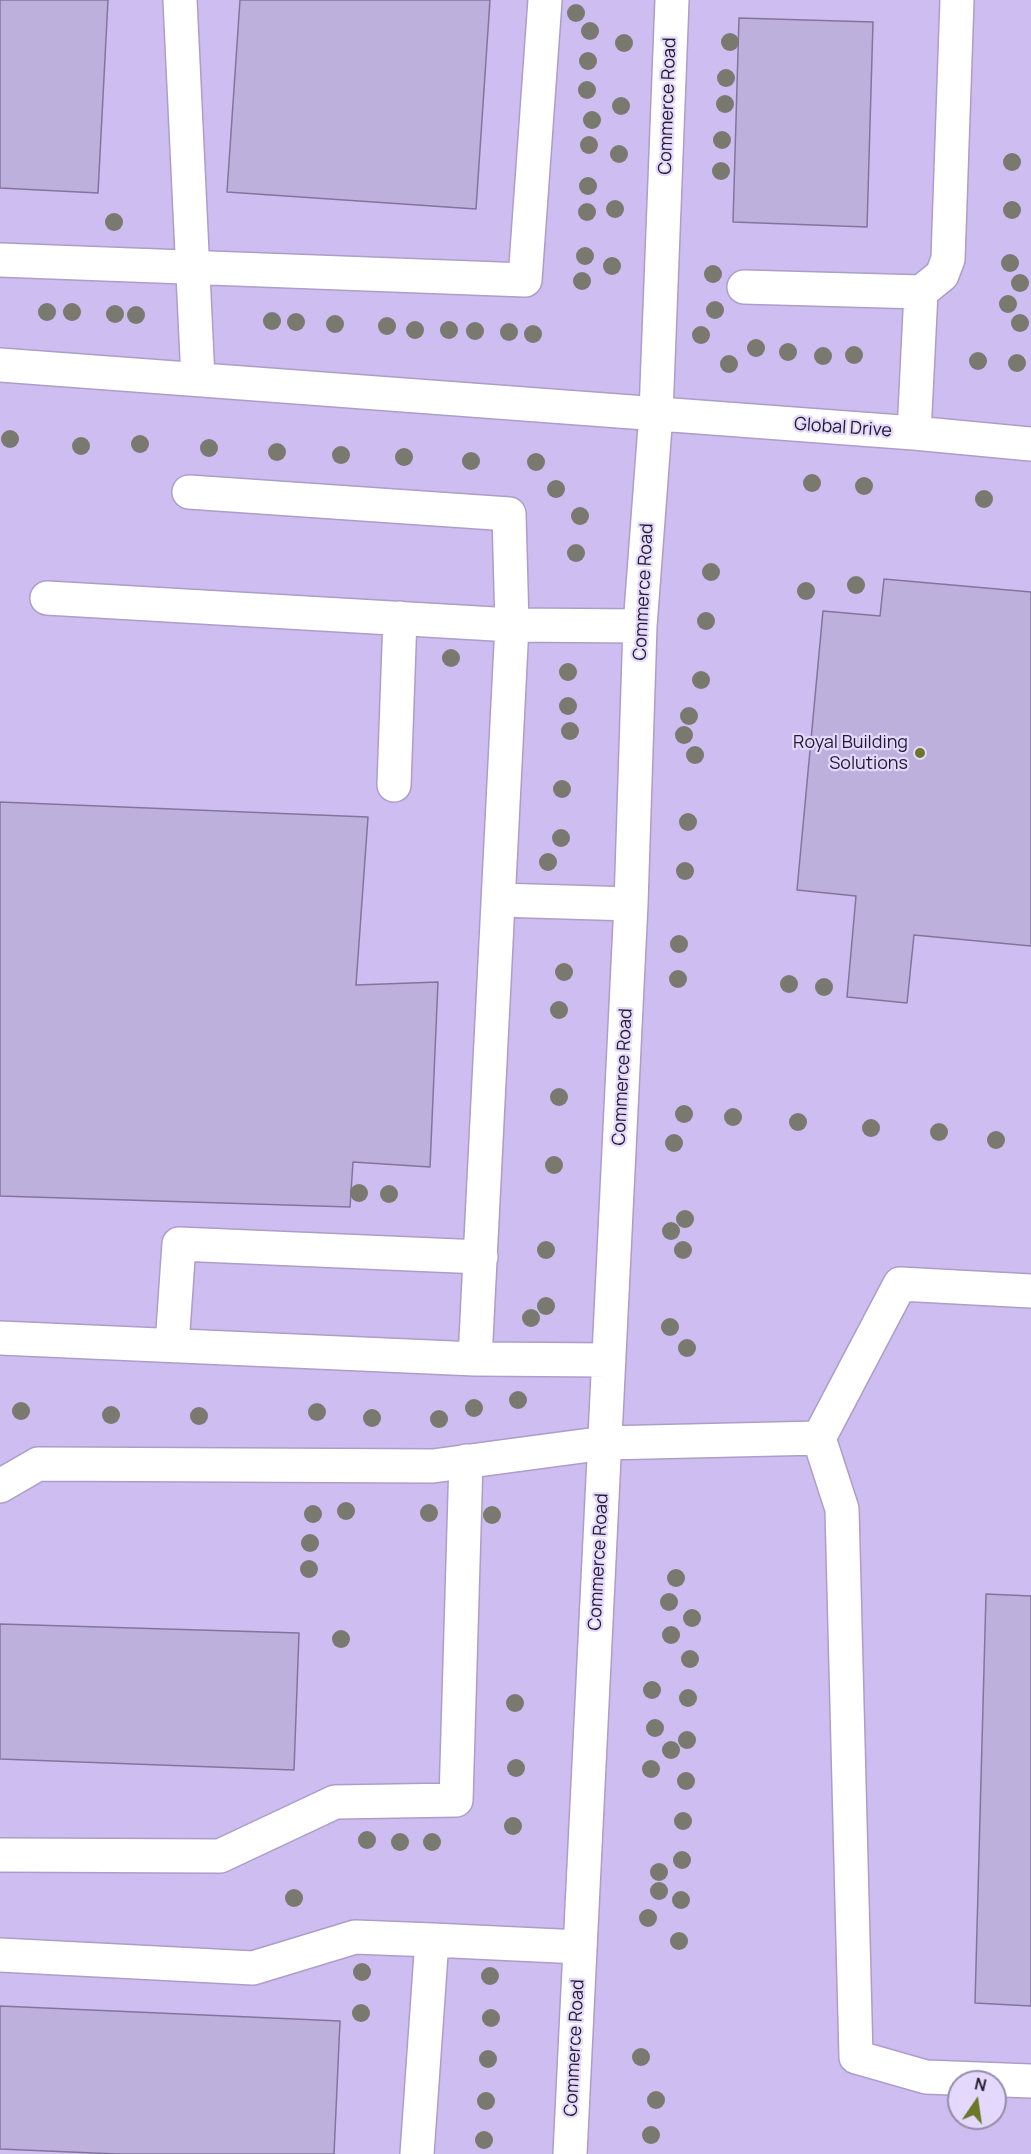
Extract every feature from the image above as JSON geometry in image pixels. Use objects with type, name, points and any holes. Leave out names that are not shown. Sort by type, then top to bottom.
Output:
[{"type":"street","points":[[180,0],[198,379]]},
{"type":"street","points":[[0,260],[525,279],[545,0]]},
{"type":"street","name":"Commerce Road","points":[[570,2154],[631,904],[640,626],[656,413],[672,0]]},
{"type":"street","points":[[744,287],[921,292],[942,275],[948,259],[957,0]]},
{"type":"street","points":[[914,433],[921,292]]},
{"type":"street","name":"Global Drive","points":[[0,365],[656,413],[1031,444]]},
{"type":"street","points":[[189,492],[509,514],[512,625],[476,1359]]},
{"type":"street","points":[[47,598],[512,625],[640,626]]},
{"type":"street","points":[[394,784],[400,618]]},
{"type":"street","points":[[499,900],[631,904]]},
{"type":"street","points":[[172,1345],[179,1245],[481,1257]]},
{"type":"street","points":[[1031,1291],[900,1284],[819,1438],[842,1509],[856,2057],[926,2077],[1031,2081]]},
{"type":"street","points":[[0,1338],[476,1359],[609,1360]]},
{"type":"street","points":[[0,1486],[38,1464],[433,1466],[605,1443],[819,1438]]},
{"type":"street","points":[[0,1855],[220,1856],[335,1802],[456,1800],[466,1461]]},
{"type":"street","points":[[0,1954],[253,1968],[355,1937],[580,1947]]},
{"type":"street","points":[[417,2154],[432,1940]]},
{"type":"shaded area","points":[[0,0],[1031,0],[1031,2154],[0,2154]]},
{"type":"building","points":[[0,0],[108,0],[98,193],[0,188]]},
{"type":"building","points":[[240,0],[490,0],[476,209],[227,192]]},
{"type":"building","points":[[739,18],[873,22],[867,227],[733,222]]},
{"type":"building","name":"Royal Building Solutions","points":[[884,579],[1031,592],[1031,946],[914,935],[907,1003],[847,997],[856,896],[797,890],[823,611],[880,616]]},
{"type":"building","points":[[0,802],[368,817],[356,985],[438,982],[430,1167],[353,1162],[350,1207],[0,1196]]},
{"type":"building","points":[[986,1594],[1031,1596],[1031,2006],[975,2003]]},
{"type":"building","points":[[0,1624],[299,1633],[294,1770],[0,1759]]},
{"type":"building","points":[[0,2006],[340,2021],[334,2154],[117,2154],[0,2149]]},
{"type":"place","name":"Royal Building Solutions","points":[[920,753]]}]
